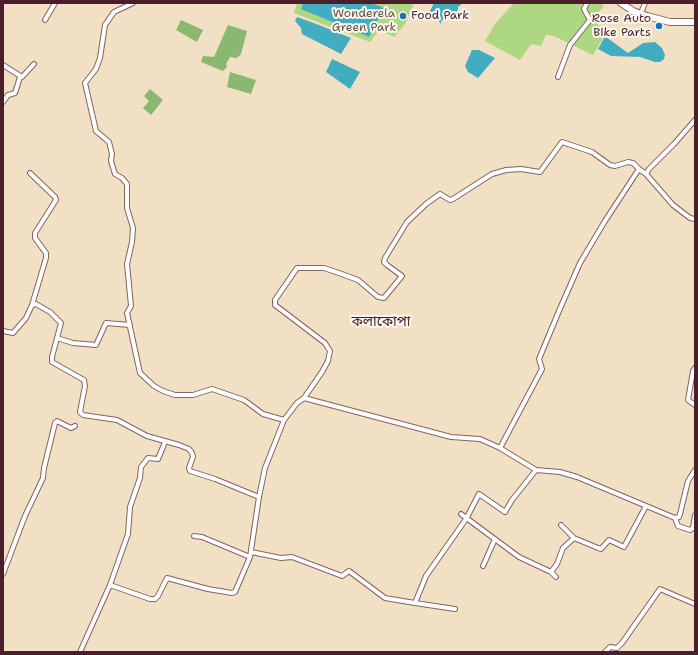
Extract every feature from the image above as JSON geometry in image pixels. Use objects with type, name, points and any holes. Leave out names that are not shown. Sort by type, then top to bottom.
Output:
[{"type":"main road","points":[[621,3],[633,11],[670,22],[695,22]]},
{"type":"street","points":[[45,20],[55,3]]},
{"type":"street","points":[[133,3],[114,12],[105,25],[100,58],[96,69],[85,83],[96,131],[109,142],[112,154],[111,161],[115,174],[122,178],[127,184],[127,208],[133,228],[132,242],[126,264],[131,306],[127,312],[140,373],[154,386],[175,394],[193,395],[212,389],[244,400],[263,414],[284,420]]},
{"type":"street","points":[[558,77],[570,45],[590,20],[584,9],[588,3]]},
{"type":"street","points":[[641,13],[645,3]]},
{"type":"street","points":[[3,102],[8,95],[15,93],[20,77],[34,64]]},
{"type":"street","points":[[3,65],[20,77]]},
{"type":"street","points":[[646,174],[649,168],[674,144],[695,120]]},
{"type":"street","points":[[110,585],[150,599],[155,599],[158,596],[167,578],[232,593],[236,589],[250,554],[258,497],[264,468],[284,420],[297,403],[304,398],[322,372],[328,361],[330,351],[325,343],[275,305],[275,300],[297,268],[300,266],[324,268],[358,280],[378,297],[384,298],[402,276],[384,262],[385,258],[407,222],[426,204],[440,194],[450,200],[453,199],[492,174],[506,170],[521,169],[540,172],[562,142],[592,152],[610,165],[615,166],[633,162],[646,174],[673,205],[695,220]]},
{"type":"street","points":[[500,448],[542,369],[539,359],[580,263],[605,221],[640,169]]},
{"type":"street","points":[[3,331],[13,333],[26,318],[32,305],[46,258],[46,253],[35,238],[35,234],[56,200],[30,173]]},
{"type":"street","points":[[32,305],[36,304],[61,323],[52,362],[84,380],[85,386],[80,412],[83,415],[117,420],[147,436],[179,445],[192,453],[193,458],[189,468],[190,472],[207,476],[258,497]]},
{"type":"street","points":[[58,338],[73,343],[96,345],[106,322],[130,326]]},
{"type":"street","points":[[695,368],[693,371],[688,400],[695,405]]},
{"type":"street","points":[[304,398],[451,438],[480,439],[500,448],[536,470],[560,472],[577,477],[675,518],[678,526],[690,530],[693,528],[695,515]]},
{"type":"street","points":[[3,574],[25,516],[43,478],[55,423],[58,421],[71,428],[75,426]]},
{"type":"street","points":[[80,652],[110,585],[128,534],[130,507],[140,478],[141,466],[148,458],[158,459],[165,442]]},
{"type":"street","points":[[415,602],[426,576],[466,519],[479,494],[504,512],[536,470]]},
{"type":"street","points":[[675,518],[680,514],[688,481],[695,470]]},
{"type":"street","points":[[561,525],[574,538],[601,549],[607,540],[624,546],[646,506]]},
{"type":"street","points":[[461,514],[519,557],[551,572],[556,577]]},
{"type":"street","points":[[194,536],[202,537],[250,554],[281,558],[292,557],[342,576],[349,572],[385,598],[455,609]]},
{"type":"street","points":[[483,566],[495,538]]},
{"type":"street","points":[[551,572],[557,564],[563,548],[574,538]]},
{"type":"street","points":[[605,652],[610,647],[617,648],[622,644],[660,589],[695,604]]},
{"type":"green space","name":"Wonderela Green Park","points":[[297,3],[414,3],[405,24],[394,37],[379,30],[370,42],[294,13]]},
{"type":"green space","points":[[514,3],[601,3],[604,7],[592,18],[606,33],[593,55],[554,36],[546,35],[541,46],[531,44],[520,60],[485,41],[495,24]]},
{"type":"green space","points":[[181,20],[203,30],[197,42],[176,30]]},
{"type":"green space","points":[[228,25],[247,31],[241,54],[237,58],[230,57],[226,64],[227,67],[223,71],[201,62],[203,56],[214,57]]},
{"type":"green space","points":[[230,72],[256,80],[251,94],[227,87]]},
{"type":"green space","points":[[150,89],[163,100],[151,115],[143,108],[149,101],[144,96]]},
{"type":"water","points":[[303,3],[371,3],[384,8],[369,37],[301,9]]},
{"type":"water","points":[[434,3],[463,3],[458,7],[458,10],[454,14],[441,21],[441,24],[430,11]]},
{"type":"water","points":[[297,17],[351,38],[341,54],[302,34],[301,28],[295,21]]},
{"type":"water","points":[[606,37],[628,53],[643,43],[655,42],[662,48],[665,55],[664,59],[660,62],[655,62],[640,57],[611,56],[598,49]]},
{"type":"water","points":[[472,50],[479,50],[495,58],[478,78],[468,72],[465,66]]},
{"type":"water","points":[[332,59],[360,72],[350,89],[326,72]]},
{"type":"place","name":"Food Park","points":[[403,16]]},
{"type":"place","name":"Rose Auto Bike Parts","points":[[659,26]]},
{"type":"district","name":"কলাকোপা","points":[[381,322]]}]
